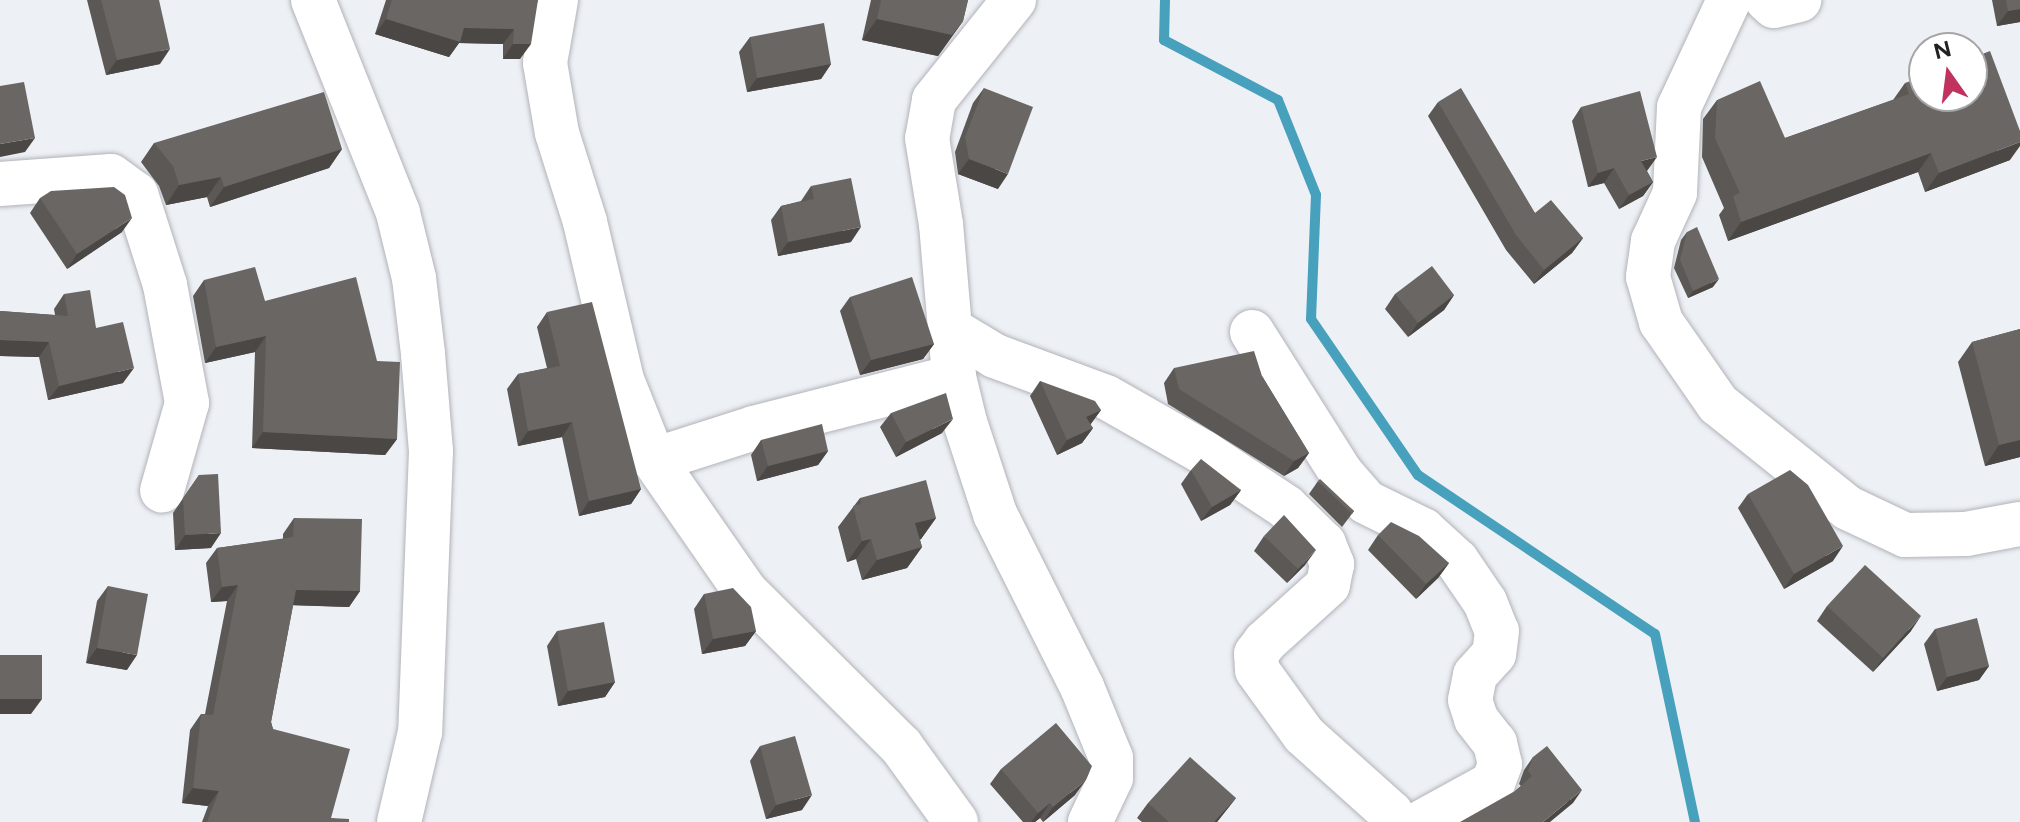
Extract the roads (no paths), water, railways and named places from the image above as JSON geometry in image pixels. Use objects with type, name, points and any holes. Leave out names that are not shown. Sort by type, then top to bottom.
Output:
[{"type":"street","points":[[313,0],[398,213],[414,278],[423,354],[431,451],[420,732],[399,822]]},
{"type":"street","points":[[556,0],[545,63],[557,133],[585,222],[622,380],[654,460],[745,591],[901,746],[956,822]]},
{"type":"street","points":[[1014,0],[934,100],[927,118],[952,330],[954,377],[995,514],[1105,737],[1111,778],[1090,822]]},
{"type":"street","points":[[1729,0],[1679,107],[1675,193],[1653,241],[1648,277],[1661,322],[1718,404],[1848,508],[1905,535],[1966,534],[2020,524]]},
{"type":"street","points":[[1767,0],[1774,6],[1799,0]]},
{"type":"street","points":[[0,184],[111,176],[136,194],[165,285],[187,403],[162,491]]},
{"type":"street","points":[[952,330],[995,356],[1106,397],[1203,452],[1286,507],[1324,544],[1332,564],[1328,585],[1265,642],[1256,654],[1257,670],[1304,735],[1391,813],[1394,822]]},
{"type":"street","points":[[1252,332],[1341,473],[1366,502],[1423,530],[1457,561],[1485,602],[1497,631],[1494,654],[1475,675],[1470,700],[1476,719],[1495,743],[1500,764],[1493,783],[1422,822]]},
{"type":"street","points":[[654,460],[754,428],[954,377]]},
{"type":"waterway","points":[[1165,0],[1164,40],[1278,100],[1316,195],[1311,319],[1418,475],[1655,634],[1695,822]]}]
